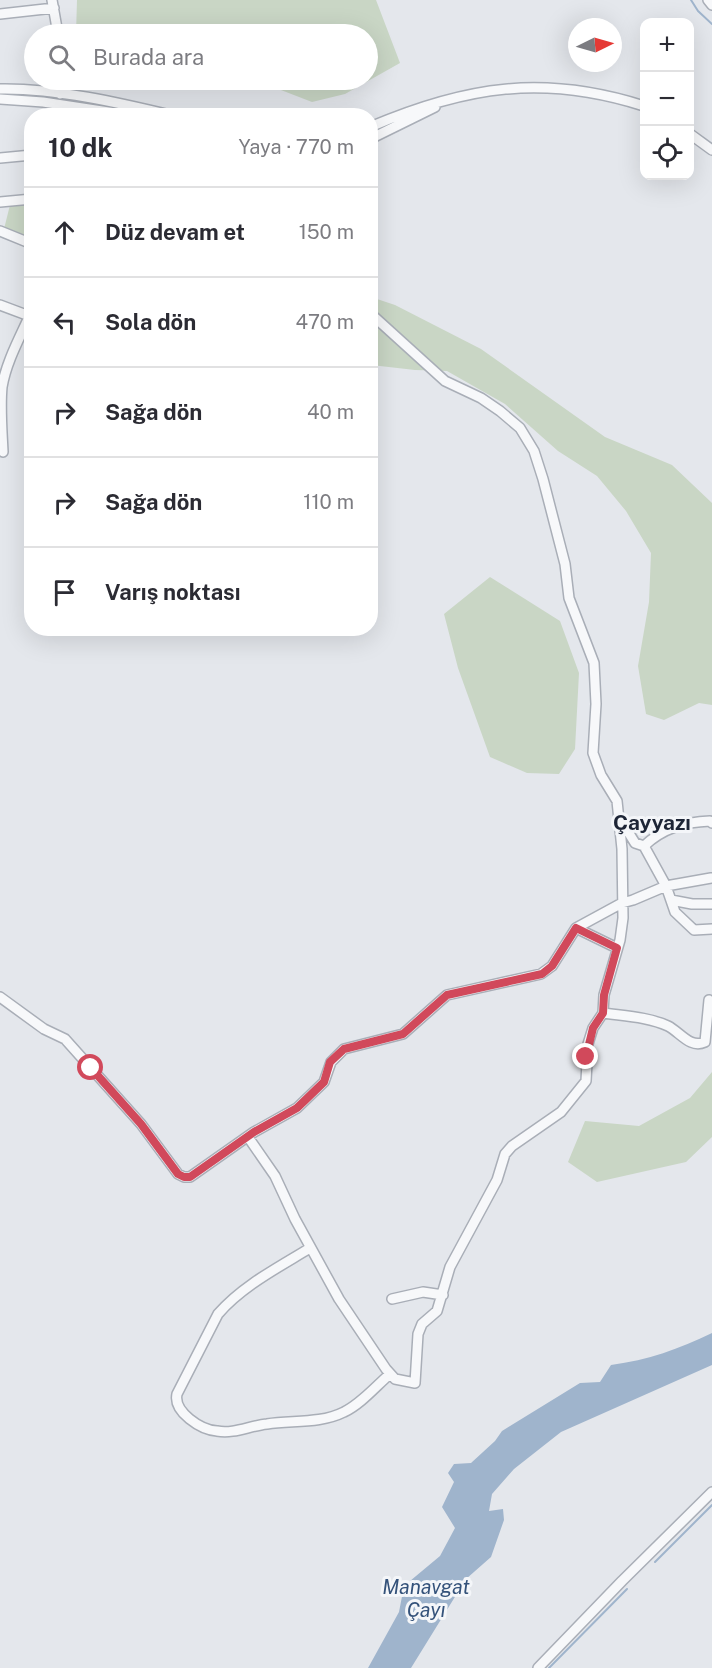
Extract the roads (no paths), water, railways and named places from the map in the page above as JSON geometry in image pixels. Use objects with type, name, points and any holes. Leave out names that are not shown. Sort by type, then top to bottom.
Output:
[{"type":"street","points":[[708,0],[712,5]]},
{"type":"street","points":[[0,14],[53,4],[56,24]]},
{"type":"street","points":[[378,124],[418,108],[485,90],[510,87],[583,91],[640,105]]},
{"type":"street","points":[[0,89],[59,99],[86,108]]},
{"type":"street","points":[[58,108],[60,90]]},
{"type":"street","points":[[0,99],[103,100],[138,108]]},
{"type":"street","points":[[378,135],[445,101]]},
{"type":"street","points":[[694,137],[712,150]]},
{"type":"street","points":[[0,158],[24,156]]},
{"type":"street","points":[[1,204],[24,200]]},
{"type":"street","points":[[0,231],[24,241]]},
{"type":"street","points":[[0,305],[24,315]]},
{"type":"street","points":[[248,1137],[275,1176],[310,1248],[339,1299],[390,1374],[395,1378],[415,1383],[418,1334],[422,1324],[437,1311],[450,1267],[497,1180],[505,1154],[512,1146],[561,1112],[586,1081],[588,1044],[593,1028],[603,1013],[604,995],[623,918],[622,849],[617,801],[601,775],[593,753],[596,704],[594,663],[569,598],[561,546],[534,451],[520,428],[500,411],[481,398],[445,381],[378,320]]},
{"type":"street","points":[[3,452],[0,405],[2,385],[14,349],[24,329]]},
{"type":"street","points":[[618,815],[635,843],[644,846],[666,886],[675,912],[694,930],[712,929]]},
{"type":"street","points":[[644,846],[678,825],[689,822],[710,821],[712,823]]},
{"type":"street","points":[[0,997],[44,1029],[65,1039],[141,1124],[178,1174],[190,1177],[248,1137],[297,1108],[324,1082],[330,1062],[344,1049],[403,1034],[447,995],[542,974],[552,966],[576,928],[622,903],[666,886],[711,878]]},
{"type":"street","points":[[671,900],[692,904],[712,904]]},
{"type":"street","points":[[576,928],[617,948]]},
{"type":"street","points":[[603,1013],[638,1018],[668,1026],[695,1044],[702,1044],[707,1034],[709,1000]]},
{"type":"street","points":[[310,1248],[256,1282],[227,1304],[218,1314],[177,1394],[178,1408],[202,1428],[214,1431],[229,1432],[266,1424],[315,1420],[345,1412],[390,1374]]},
{"type":"street","points":[[392,1299],[423,1292],[443,1295]]},
{"type":"street","points":[[538,1668],[712,1492]]},
{"type":"water","name":"Manavgat Çayı","points":[[712,1333],[712,1365],[561,1432],[514,1469],[492,1494],[489,1511],[503,1509],[504,1520],[491,1557],[466,1579],[411,1668],[368,1668],[399,1612],[404,1586],[440,1556],[455,1528],[442,1507],[454,1482],[448,1473],[454,1464],[471,1463],[495,1441],[502,1431],[580,1383],[600,1382],[611,1365],[663,1353]]},
{"type":"waterway","points":[[691,0],[698,11],[712,24]]},
{"type":"waterway","points":[[655,1562],[712,1505]]},
{"type":"waterway","points":[[549,1668],[627,1589]]},
{"type":"district","name":"Çayyazı","points":[[652,822]]}]
